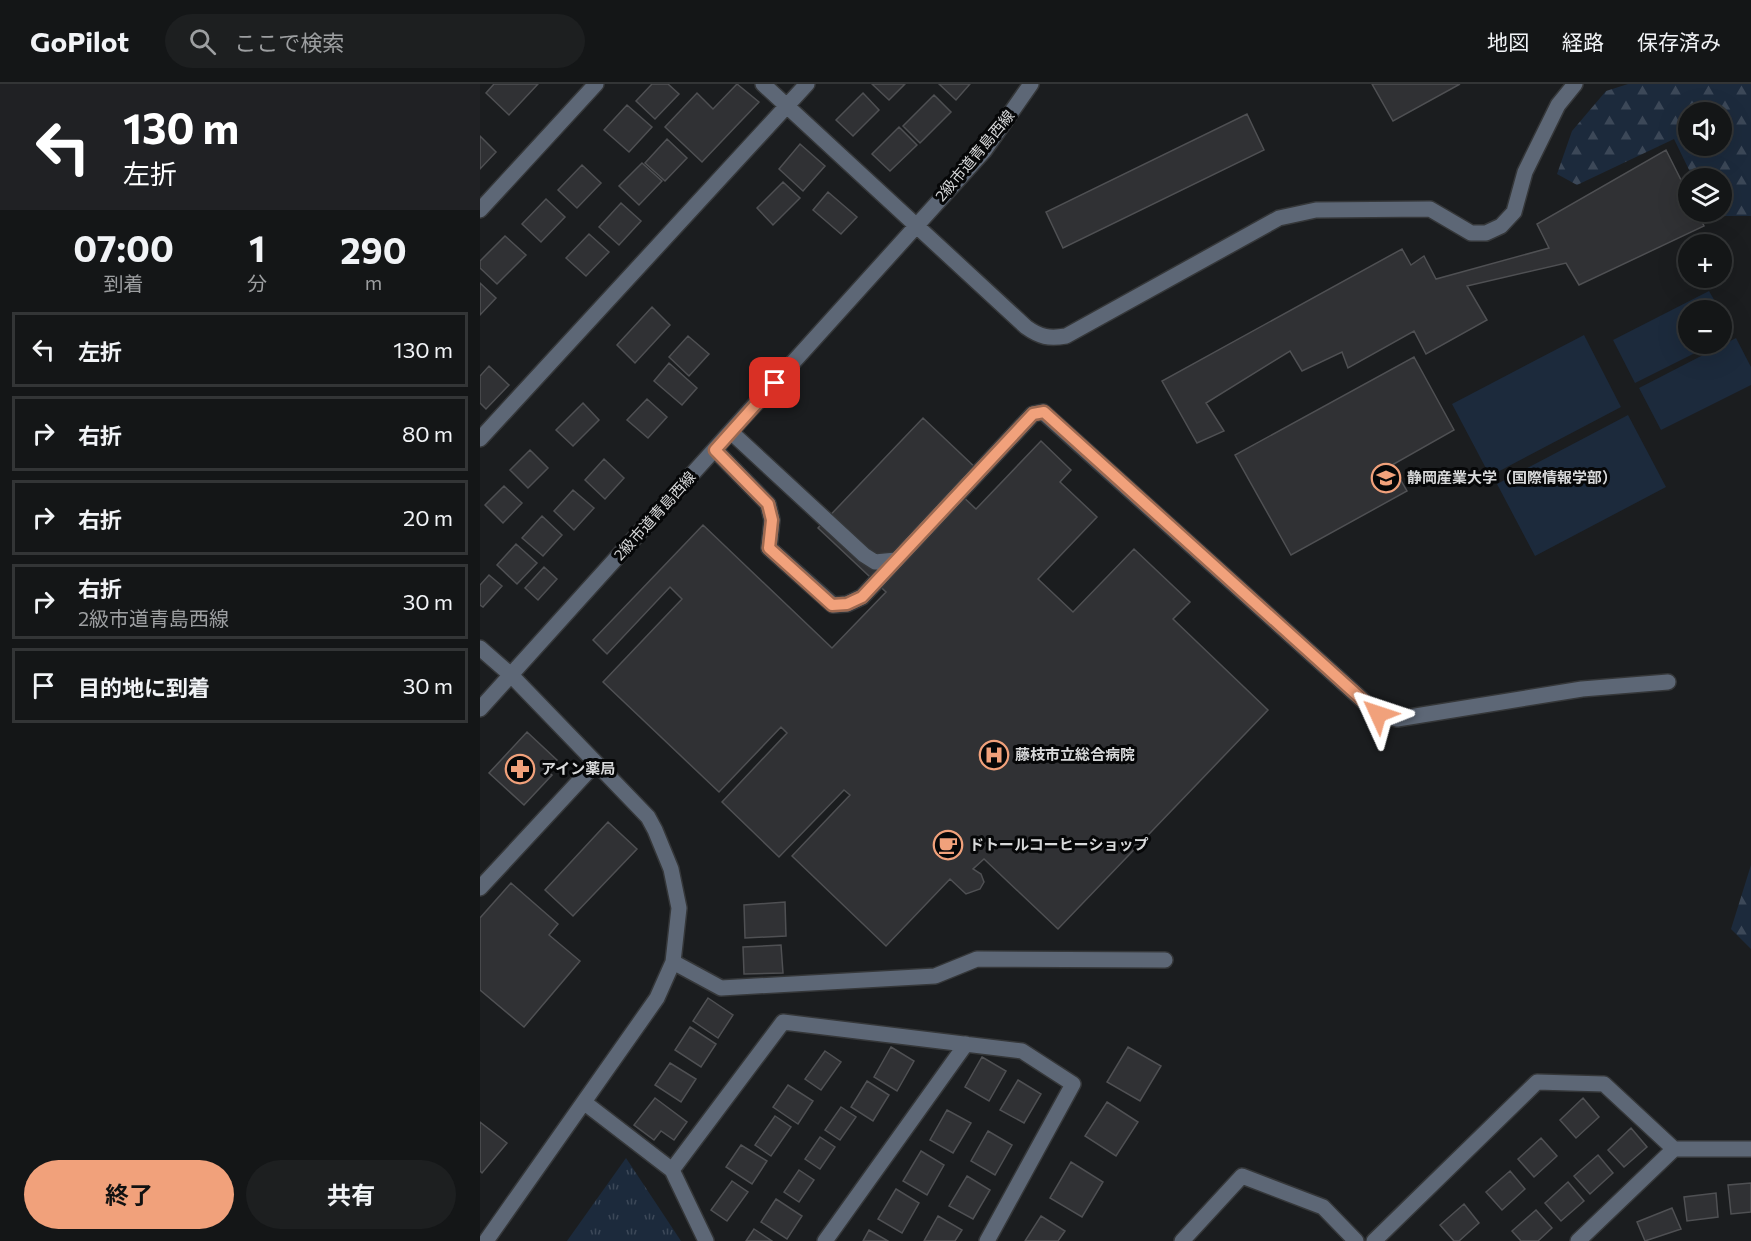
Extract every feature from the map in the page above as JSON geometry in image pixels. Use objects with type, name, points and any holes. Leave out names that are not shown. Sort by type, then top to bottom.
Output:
[{"type":"street","points":[[480,210],[596,84]]},
{"type":"street","points":[[763,84],[1026,327],[1039,336],[1053,338],[1066,336],[1280,218],[1316,210],[1430,209],[1471,233],[1486,233],[1501,226],[1514,212],[1525,172],[1558,105],[1575,84]]},
{"type":"street","points":[[480,439],[807,84]]},
{"type":"street","name":"2級市道青島西線","points":[[480,710],[984,151],[1031,84]]},
{"type":"street","points":[[715,450],[768,504],[772,520],[769,548],[832,605],[847,604],[862,597],[1033,414],[1044,412],[1378,714],[1397,719],[1582,689],[1668,682]]},
{"type":"street","points":[[731,432],[864,555],[875,562],[896,560]]},
{"type":"street","points":[[480,648],[511,675],[648,817],[672,868],[679,908],[673,962],[657,998],[486,1241]]},
{"type":"street","points":[[480,888],[596,763]]},
{"type":"street","points":[[673,962],[721,988],[935,976],[977,959],[1164,960]]},
{"type":"street","points":[[672,1170],[783,1022],[1022,1051],[1073,1084],[987,1241]]},
{"type":"street","points":[[825,1241],[966,1044]]},
{"type":"street","points":[[1374,1241],[1537,1082],[1604,1083],[1674,1149],[1751,1149]]},
{"type":"street","points":[[585,1103],[672,1170],[705,1241]]},
{"type":"street","points":[[1578,1241],[1674,1149]]},
{"type":"street","points":[[1182,1241],[1242,1176],[1323,1207],[1356,1241]]},
{"type":"green space","points":[[1628,84],[1751,84],[1751,216],[1732,216],[1732,168],[1688,168],[1682,156],[1732,156],[1732,102],[1678,102],[1678,147],[1674,139],[1577,185],[1557,174],[1572,131],[1606,91]]},
{"type":"green space","points":[[1709,291],[1714,300],[1691,300]]},
{"type":"green space","points":[[1678,307],[1678,354],[1693,354],[1635,383],[1613,340]]},
{"type":"green space","points":[[1584,335],[1621,407],[1490,476],[1452,404]]},
{"type":"green space","points":[[1736,338],[1751,367],[1751,385],[1661,430],[1639,388],[1705,354],[1732,354],[1732,340]]},
{"type":"green space","points":[[1628,415],[1666,487],[1535,556],[1497,484]]},
{"type":"green space","points":[[1751,865],[1751,949],[1731,929]]},
{"type":"green space","points":[[626,1158],[681,1241],[567,1241]]},
{"type":"building","points":[[494,84],[538,84],[509,115],[486,93]]},
{"type":"building","points":[[652,84],[668,84],[679,94],[655,119],[636,101]]},
{"type":"building","points":[[737,84],[759,102],[702,162],[665,127],[697,93],[713,109]]},
{"type":"building","points":[[872,84],[905,84],[889,100]]},
{"type":"building","points":[[939,84],[970,84],[956,100]]},
{"type":"building","points":[[1372,84],[1460,84],[1393,121]]},
{"type":"building","points":[[863,93],[879,110],[853,136],[836,120]]},
{"type":"building","points":[[934,95],[951,112],[920,143],[903,126]]},
{"type":"building","points":[[627,105],[652,127],[629,152],[604,130]]},
{"type":"building","points":[[1247,114],[1264,150],[1063,248],[1046,212]]},
{"type":"building","points":[[899,127],[917,145],[890,171],[872,154]]},
{"type":"building","points":[[480,136],[496,152],[480,169]]},
{"type":"building","points":[[667,139],[687,158],[665,181],[645,163]]},
{"type":"building","points":[[800,144],[825,166],[803,191],[779,169]]},
{"type":"building","points":[[1666,150],[1678,174],[1678,222],[1702,222],[1704,226],[1687,234],[1678,234],[1678,238],[1579,285],[1566,263],[1467,286],[1487,320],[1426,354],[1414,331],[1348,368],[1342,352],[1302,371],[1290,351],[1206,403],[1224,431],[1197,443],[1162,381],[1402,249],[1411,265],[1424,256],[1436,279],[1549,248],[1537,224]]},
{"type":"building","points":[[642,163],[662,181],[639,205],[619,186]]},
{"type":"building","points":[[582,165],[601,183],[577,208],[558,190]]},
{"type":"building","points":[[783,182],[800,198],[773,225],[757,208]]},
{"type":"building","points":[[828,192],[857,217],[841,234],[813,210]]},
{"type":"building","points":[[546,199],[565,217],[541,242],[522,224]]},
{"type":"building","points":[[621,203],[641,221],[619,245],[599,227]]},
{"type":"building","points":[[589,234],[609,252],[586,276],[566,258]]},
{"type":"building","points":[[505,236],[526,255],[497,284],[480,268],[480,261]]},
{"type":"building","points":[[480,283],[496,298],[480,315]]},
{"type":"building","points":[[652,307],[670,325],[635,363],[617,345]]},
{"type":"building","points":[[688,336],[709,354],[689,376],[669,357]]},
{"type":"building","points":[[1414,357],[1454,430],[1392,465],[1407,491],[1291,555],[1235,455]]},
{"type":"building","points":[[669,363],[697,388],[682,405],[654,381]]},
{"type":"building","points":[[489,366],[509,385],[486,409],[480,403],[480,376]]},
{"type":"building","points":[[647,399],[667,417],[648,438],[627,420]]},
{"type":"building","points":[[583,403],[599,420],[573,446],[556,430]]},
{"type":"building","points":[[923,418],[979,471],[958,492],[976,509],[1041,441],[1071,470],[1060,482],[1097,517],[1038,579],[1073,612],[1134,549],[1190,602],[1173,619],[1268,710],[1058,929],[984,859],[973,869],[981,874],[984,882],[980,889],[966,894],[950,879],[886,946],[792,856],[850,795],[844,790],[779,857],[722,802],[787,733],[781,727],[719,792],[603,682],[682,599],[670,587],[607,654],[593,640],[703,525],[832,648],[886,592],[818,528]]},
{"type":"building","points":[[530,450],[548,468],[528,488],[510,470]]},
{"type":"building","points":[[604,459],[624,478],[605,499],[585,480]]},
{"type":"building","points":[[504,486],[522,503],[503,523],[485,505]]},
{"type":"building","points":[[573,490],[594,508],[574,530],[554,511]]},
{"type":"building","points":[[542,516],[562,535],[543,556],[522,538]]},
{"type":"building","points":[[516,544],[537,563],[517,584],[497,565]]},
{"type":"building","points":[[544,567],[557,579],[538,600],[525,588]]},
{"type":"building","points":[[489,575],[502,586],[483,607],[480,605],[480,585]]},
{"type":"building","points":[[527,732],[557,760],[547,771],[552,775],[524,805],[489,773]]},
{"type":"building","points":[[608,822],[637,849],[573,916],[545,890]]},
{"type":"building","points":[[511,883],[558,924],[549,935],[580,961],[524,1027],[480,990],[480,918]]},
{"type":"building","points":[[785,902],[786,936],[745,938],[744,905]]},
{"type":"building","points":[[781,945],[783,973],[744,974],[743,947]]},
{"type":"building","points":[[708,998],[733,1015],[718,1038],[693,1021]]},
{"type":"building","points":[[690,1027],[716,1044],[701,1067],[675,1050]]},
{"type":"building","points":[[891,1047],[914,1061],[897,1091],[874,1077]]},
{"type":"building","points":[[1128,1047],[1161,1066],[1140,1101],[1107,1082]]},
{"type":"building","points":[[825,1051],[841,1062],[821,1090],[805,1079]]},
{"type":"building","points":[[982,1057],[1006,1071],[989,1101],[965,1087]]},
{"type":"building","points":[[670,1063],[696,1079],[681,1102],[655,1085]]},
{"type":"building","points":[[1018,1080],[1041,1094],[1024,1123],[1000,1110]]},
{"type":"building","points":[[867,1081],[889,1095],[873,1121],[851,1107]]},
{"type":"building","points":[[788,1085],[813,1101],[798,1124],[773,1107]]},
{"type":"building","points":[[655,1098],[687,1122],[674,1140],[661,1131],[654,1140],[634,1125]]},
{"type":"building","points":[[1583,1098],[1599,1117],[1576,1138],[1560,1120]]},
{"type":"building","points":[[1107,1102],[1138,1122],[1116,1156],[1085,1136]]},
{"type":"building","points":[[841,1107],[856,1117],[840,1140],[825,1130]]},
{"type":"building","points":[[947,1110],[971,1123],[953,1153],[930,1140]]},
{"type":"building","points":[[775,1116],[791,1127],[771,1156],[755,1145]]},
{"type":"building","points":[[480,1122],[507,1143],[482,1173],[480,1171]]},
{"type":"building","points":[[1631,1128],[1647,1147],[1624,1167],[1608,1150]]},
{"type":"building","points":[[988,1131],[1012,1145],[995,1175],[971,1161]]},
{"type":"building","points":[[820,1137],[835,1147],[820,1169],[805,1159]]},
{"type":"building","points":[[1541,1138],[1557,1156],[1534,1177],[1518,1159]]},
{"type":"building","points":[[741,1145],[767,1161],[752,1184],[726,1167]]},
{"type":"building","points":[[921,1151],[944,1165],[927,1195],[903,1181]]},
{"type":"building","points":[[1598,1155],[1613,1173],[1590,1194],[1574,1176]]},
{"type":"building","points":[[1071,1162],[1103,1182],[1082,1217],[1050,1198]]},
{"type":"building","points":[[799,1170],[814,1180],[799,1202],[784,1192]]},
{"type":"building","points":[[1510,1171],[1525,1189],[1502,1210],[1486,1192]]},
{"type":"building","points":[[967,1176],[990,1190],[973,1219],[949,1206]]},
{"type":"building","points":[[732,1181],[748,1192],[727,1221],[711,1210]]},
{"type":"building","points":[[1568,1182],[1584,1201],[1561,1221],[1545,1203]]},
{"type":"building","points":[[1751,1183],[1751,1212],[1731,1214],[1728,1185]]},
{"type":"building","points":[[896,1189],[919,1203],[902,1233],[878,1219]]},
{"type":"building","points":[[1716,1193],[1718,1217],[1687,1221],[1684,1197]]},
{"type":"building","points":[[776,1199],[802,1216],[787,1239],[761,1222]]},
{"type":"building","points":[[1464,1204],[1479,1223],[1459,1241],[1454,1241],[1440,1225]]},
{"type":"building","points":[[1672,1208],[1681,1229],[1645,1241],[1637,1222]]},
{"type":"building","points":[[1536,1210],[1552,1228],[1538,1241],[1521,1241],[1512,1231]]},
{"type":"building","points":[[938,1216],[962,1230],[955,1241],[924,1241]]},
{"type":"building","points":[[1041,1216],[1065,1231],[1058,1241],[1025,1241]]},
{"type":"building","points":[[754,1229],[772,1241],[746,1241]]},
{"type":"building","points":[[869,1230],[888,1241],[863,1241]]},
{"type":"place","name":"静岡産業大学（国際情報学部）","points":[[1386,478]]},
{"type":"place","name":"藤枝市立総合病院","points":[[994,755]]},
{"type":"place","name":"アイン薬局","points":[[520,769]]},
{"type":"place","name":"ドトールコーヒーショップ","points":[[948,845]]},
{"type":"route","points":[[775,383],[715,450],[768,504],[772,520],[769,548],[832,605],[847,604],[862,597],[1033,414],[1044,412],[1378,714]]}]
